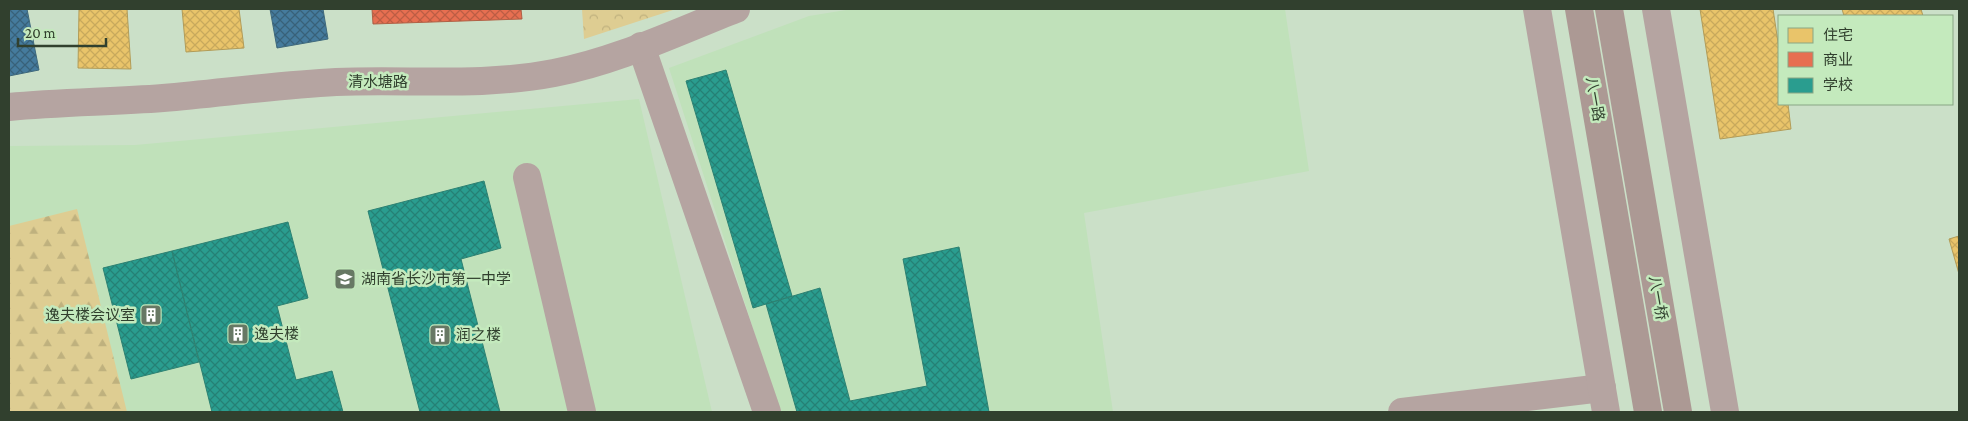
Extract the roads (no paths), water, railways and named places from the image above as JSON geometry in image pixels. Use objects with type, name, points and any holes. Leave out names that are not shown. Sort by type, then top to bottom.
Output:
[{"type":"main road","name":"八一路","points":[[1579,9],[1610,189]]},
{"type":"main road","name":"八一路","points":[[1609,9],[1639,185]]},
{"type":"main road","name":"八一桥","points":[[1639,185],[1678,412]]},
{"type":"main road","name":"八一桥","points":[[1610,189],[1648,412]]},
{"type":"street","name":"清水塘路","points":[[9,107],[162,98],[329,83],[468,83],[511,80],[556,73],[641,46],[736,9]]},
{"type":"street","points":[[1402,412],[1604,400],[1537,9]]},
{"type":"street","points":[[1656,9],[1725,412]]},
{"type":"street","points":[[641,46],[768,412]]},
{"type":"street","points":[[527,176],[582,412]]},
{"type":"place","name":"湖南省长沙市第一中学","points":[[345,279]]},
{"type":"place","name":"逸夫楼会议室","points":[[151,315]]},
{"type":"place","name":"逸夫楼","points":[[238,334]]},
{"type":"place","name":"润之楼","points":[[440,335]]}]
